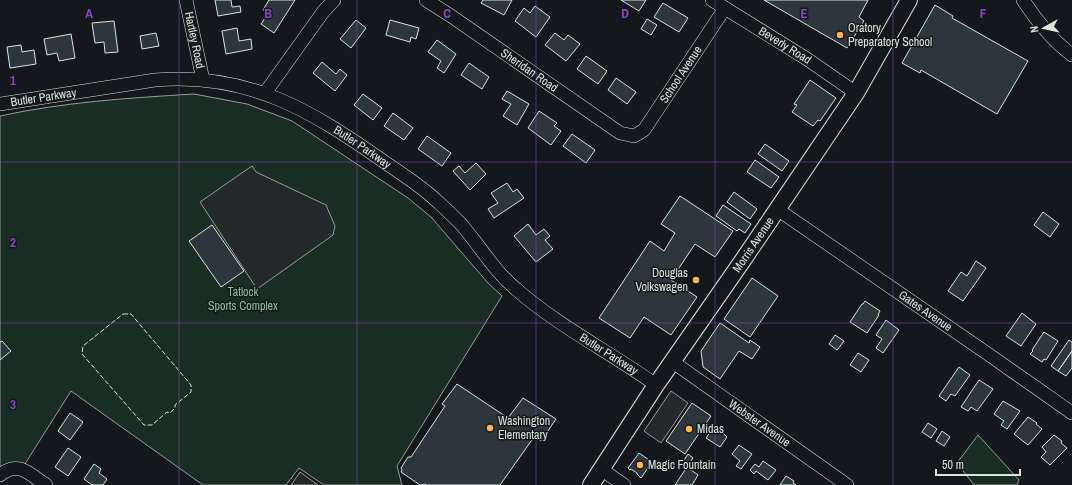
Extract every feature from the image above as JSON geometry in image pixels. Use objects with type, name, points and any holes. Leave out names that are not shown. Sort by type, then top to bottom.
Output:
[{"type":"main road","name":"Morris Avenue","points":[[592,485],[656,386],[856,93],[909,0]]},
{"type":"street","name":"Hartley Road","points":[[186,0],[203,80]]},
{"type":"street","points":[[265,93],[323,12],[334,0]]},
{"type":"street","name":"Sheridan Road","points":[[426,0],[620,133],[634,136]]},
{"type":"street","name":"Beverly Road","points":[[712,0],[807,59],[856,93]]},
{"type":"street","points":[[1024,0],[1047,31],[1065,50],[1072,55]]},
{"type":"street","name":"School Avenue","points":[[634,136],[644,130],[725,8]]},
{"type":"street","name":"Butler Parkway","points":[[0,104],[155,80],[174,79],[203,80],[228,84],[265,93],[307,112],[334,128],[438,201],[461,224],[497,271],[514,288],[552,317],[600,347],[656,386]]},
{"type":"street","name":"Gates Avenue","points":[[777,209],[982,349],[1072,413]]},
{"type":"street","name":"Webster Avenue","points":[[673,362],[847,485]]},
{"type":"street","points":[[0,475],[4,471],[13,468],[22,468],[46,485]]},
{"type":"street","points":[[601,469],[624,485]]},
{"type":"green space","name":"Tatlock Sports Complex","points":[[194,94],[247,104],[292,121],[408,198],[431,217],[488,283],[502,296],[397,466],[402,485],[324,485],[299,468],[286,485],[203,485],[71,391],[23,467],[0,480],[0,116],[72,104]]},
{"type":"green space","points":[[978,435],[1019,480],[1017,485],[974,485],[957,463]]},
{"type":"shaded area","points":[[252,166],[256,172],[326,205],[335,226],[333,235],[257,289],[200,202]]},
{"type":"shaded area","points":[[671,391],[688,403],[661,443],[644,431]]},
{"type":"shaded area","points":[[300,472],[318,485],[291,485]]},
{"type":"building","points":[[215,0],[231,0],[232,7],[240,6],[241,12],[218,16]]},
{"type":"building","points":[[269,0],[295,0],[274,33],[261,24],[268,14],[263,10]]},
{"type":"building","points":[[483,0],[512,0],[504,15],[481,3]]},
{"type":"building","points":[[621,0],[646,0],[639,11]]},
{"type":"building","name":"Oratory Preparatory School","points":[[764,0],[868,0],[859,17],[864,21],[847,48]]},
{"type":"building","points":[[663,3],[688,18],[679,32],[654,17]]},
{"type":"building","points":[[935,5],[953,16],[952,18],[1028,61],[997,114],[921,70],[920,73],[902,63]]},
{"type":"building","points":[[535,6],[550,17],[536,37],[515,21],[524,8],[530,13]]},
{"type":"building","points":[[647,19],[657,25],[651,35],[641,29]]},
{"type":"building","points":[[356,20],[366,28],[351,48],[340,39]]},
{"type":"building","points":[[390,20],[419,28],[416,39],[411,37],[410,42],[386,35]]},
{"type":"building","points":[[114,21],[118,52],[105,53],[104,42],[95,43],[92,23]]},
{"type":"building","points":[[237,28],[239,41],[251,39],[252,49],[226,54],[222,31]]},
{"type":"building","points":[[156,33],[159,46],[142,49],[140,36]]},
{"type":"building","points":[[555,33],[564,40],[568,35],[580,44],[566,61],[545,45]]},
{"type":"building","points":[[71,34],[75,58],[59,61],[57,53],[47,55],[44,39]]},
{"type":"building","points":[[437,40],[456,54],[444,73],[437,68],[441,61],[428,52]]},
{"type":"building","points":[[21,45],[22,52],[34,50],[36,64],[10,68],[7,47]]},
{"type":"building","points":[[586,56],[607,71],[598,84],[577,69]]},
{"type":"building","points":[[322,62],[336,74],[340,69],[347,75],[335,91],[313,73]]},
{"type":"building","points":[[469,63],[489,77],[482,89],[461,75]]},
{"type":"building","points":[[616,78],[636,92],[627,104],[608,90]]},
{"type":"building","points":[[810,80],[836,98],[820,121],[818,120],[813,126],[792,112],[797,105],[794,104]]},
{"type":"building","points":[[507,91],[529,104],[517,125],[503,116],[511,104],[502,99]]},
{"type":"building","points":[[363,94],[382,108],[373,120],[354,105]]},
{"type":"building","points":[[539,111],[557,123],[554,126],[561,131],[551,145],[528,128]]},
{"type":"building","points":[[393,113],[413,128],[404,140],[384,126]]},
{"type":"building","points":[[572,134],[595,150],[586,163],[563,146]]},
{"type":"building","points":[[427,136],[451,153],[442,166],[418,149]]},
{"type":"building","points":[[765,144],[789,161],[782,171],[758,154]]},
{"type":"building","points":[[755,160],[779,177],[771,188],[747,172]]},
{"type":"building","points":[[476,163],[486,174],[470,190],[453,171],[459,166],[465,173]]},
{"type":"building","points":[[507,183],[513,192],[517,189],[524,198],[494,218],[488,209],[498,203],[491,193]]},
{"type":"building","points":[[734,192],[757,209],[750,219],[727,202]]},
{"type":"building","points":[[680,196],[733,231],[715,257],[695,244],[671,280],[697,297],[671,335],[644,317],[630,338],[599,318],[650,241],[664,251],[675,233],[661,224]]},
{"type":"building","points":[[723,205],[751,224],[745,233],[739,229],[737,231],[716,216]]},
{"type":"building","points":[[1043,212],[1059,224],[1050,237],[1034,225]]},
{"type":"building","points":[[528,224],[536,235],[544,229],[550,236],[545,240],[553,249],[536,262],[514,236]]},
{"type":"building","points":[[212,225],[244,271],[221,287],[189,241]]},
{"type":"building","points":[[976,261],[986,268],[963,301],[948,291],[961,272],[967,276]]},
{"type":"building","points":[[752,278],[778,296],[750,337],[724,319]]},
{"type":"building","points":[[865,301],[880,311],[867,333],[850,322]]},
{"type":"building","points":[[1022,313],[1036,324],[1021,346],[1006,336]]},
{"type":"building","points":[[886,320],[899,330],[883,353],[876,348],[882,339],[876,335]]},
{"type":"building","points":[[720,323],[749,343],[750,340],[760,347],[752,359],[739,351],[720,379],[703,367],[701,351]]},
{"type":"building","points":[[1044,332],[1058,341],[1046,360],[1044,359],[1042,362],[1030,354]]},
{"type":"building","points":[[835,335],[844,341],[837,350],[829,344]]},
{"type":"building","points":[[1069,340],[1072,342],[1072,351],[1058,371],[1051,366]]},
{"type":"building","points":[[2,341],[11,351],[0,360],[0,342]]},
{"type":"building","points":[[1072,351],[1072,368],[1066,376],[1058,371]]},
{"type":"building","points":[[858,353],[869,360],[861,372],[850,365]]},
{"type":"building","points":[[959,367],[970,375],[955,396],[951,394],[946,401],[939,396]]},
{"type":"building","points":[[979,380],[993,389],[977,411],[971,407],[968,411],[961,407]]},
{"type":"building","name":"Washington Elementary","points":[[457,384],[508,418],[523,398],[556,419],[541,441],[534,437],[500,485],[420,485],[401,472],[401,468],[408,457],[411,457],[445,406],[442,404]]},
{"type":"building","points":[[1003,401],[1020,411],[1007,429],[1001,425],[1004,421],[994,414]]},
{"type":"building","name":"Midas","points":[[692,403],[711,416],[685,454],[666,441]]},
{"type":"building","points":[[70,413],[83,422],[70,440],[58,431]]},
{"type":"building","points":[[1028,417],[1037,423],[1036,424],[1042,429],[1028,445],[1014,434]]},
{"type":"building","points":[[928,423],[937,429],[931,438],[922,432]]},
{"type":"building","points":[[714,427],[720,431],[721,429],[727,437],[720,447],[706,438]]},
{"type":"building","points":[[942,431],[950,437],[944,446],[936,441]]},
{"type":"building","points":[[1054,435],[1062,441],[1061,443],[1067,448],[1050,465],[1041,457],[1046,452],[1042,447]]},
{"type":"building","points":[[739,445],[752,454],[741,469],[736,466],[740,461],[732,454]]},
{"type":"building","points":[[68,448],[81,457],[68,476],[55,467]]},
{"type":"building","name":"Magic Fountain","points":[[639,453],[652,462],[641,478],[637,473],[628,468]]},
{"type":"building","points":[[688,454],[693,458],[687,467],[682,463]]},
{"type":"building","points":[[763,461],[776,470],[768,480],[756,471],[754,474],[750,470],[755,464],[759,467]]},
{"type":"building","points":[[94,464],[101,469],[99,473],[107,479],[103,485],[92,485],[84,479]]},
{"type":"building","points":[[687,467],[698,475],[692,485],[675,485]]},
{"type":"building","points":[[786,476],[794,481],[793,483],[796,485],[780,485]]},
{"type":"fence","points":[[123,314],[131,314],[191,385],[191,392],[175,405],[175,408],[170,413],[167,412],[152,425],[144,425],[82,354],[83,346],[123,314]]},
{"type":"place","name":"Oratory Preparatory School","points":[[840,35]]},
{"type":"place","name":"Douglas Volkswagen","points":[[696,280]]},
{"type":"place","name":"Washington Elementary","points":[[490,428]]},
{"type":"place","name":"Midas","points":[[689,429]]},
{"type":"place","name":"Magic Fountain","points":[[640,465]]}]
